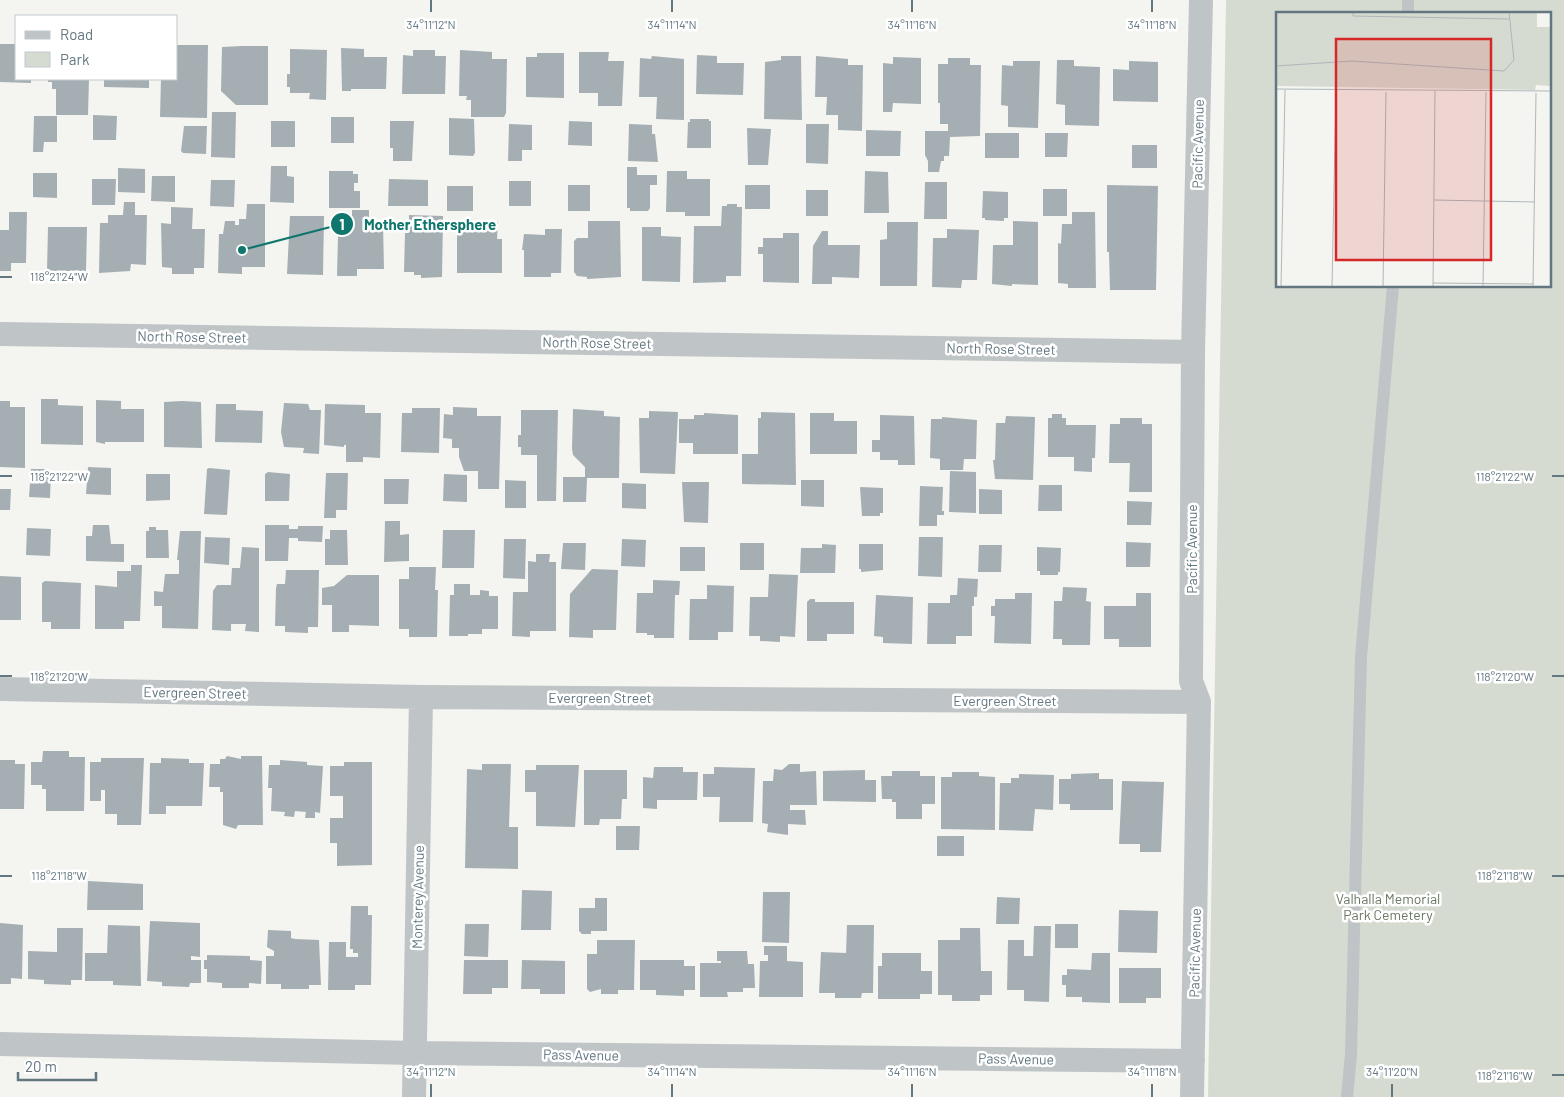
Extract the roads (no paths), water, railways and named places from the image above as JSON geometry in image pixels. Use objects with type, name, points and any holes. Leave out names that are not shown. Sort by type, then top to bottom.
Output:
[{"type":"street","name":"Pacific Avenue","points":[[1192,1097],[1199,702],[1191,681],[1193,352],[1201,0]]},
{"type":"street","name":"North Rose Street","points":[[0,334],[1193,352]]},
{"type":"street","name":"Evergreen Street","points":[[0,689],[421,697],[1199,702]]},
{"type":"street","name":"Monterey Avenue","points":[[414,1097],[421,697]]},
{"type":"street","name":"Pass Avenue","points":[[0,1044],[416,1053],[1193,1061]]},
{"type":"lane","points":[[1348,1097],[1351,1054],[1361,657],[1392,288]]},
{"type":"place","name":"Mother Ethersphere","points":[[242,250]]},
{"type":"park label","name":"Valhalla Memorial Park Cemetery","points":[[1388,908]]}]
